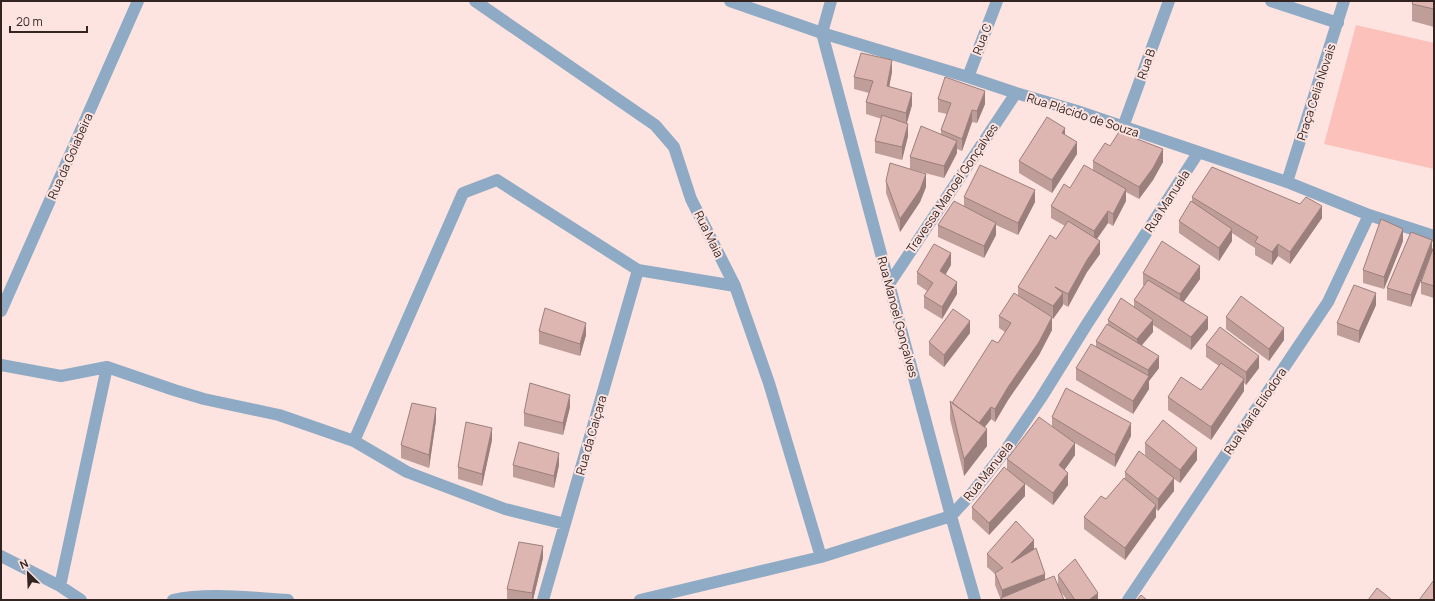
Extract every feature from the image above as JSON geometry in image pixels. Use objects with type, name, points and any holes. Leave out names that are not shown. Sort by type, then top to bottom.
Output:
[{"type":"street","name":"Rua da Goiabeira","points":[[1,311],[138,1]]},
{"type":"street","name":"Rua Maia","points":[[474,1],[656,125],[674,147],[692,199],[735,286],[769,383],[821,557]]},
{"type":"street","name":"Rua Plácido de Souza","points":[[730,1],[822,33],[968,76],[1016,93],[1124,127],[1287,182],[1369,215],[1434,236]]},
{"type":"street","points":[[822,33],[831,1]]},
{"type":"street","name":"Rua C","points":[[968,76],[997,1]]},
{"type":"street","name":"Rua B","points":[[1124,127],[1169,1]]},
{"type":"street","points":[[1271,1],[1338,23]]},
{"type":"street","name":"Praça Celia Novais","points":[[1287,182],[1344,1]]},
{"type":"street","name":"Rua Manoel Gonçalves","points":[[822,33],[951,516],[975,600]]},
{"type":"street","name":"Travessa Manoel Gonçalves","points":[[889,284],[1016,93]]},
{"type":"street","name":"Rua Manuela","points":[[640,600],[821,557],[951,516],[973,492],[1005,451],[1041,398],[1198,152]]},
{"type":"street","points":[[354,441],[463,193],[497,180],[638,270],[735,286]]},
{"type":"street","name":"Rua Maria Eliodora","points":[[1128,600],[1328,302],[1369,215]]},
{"type":"street","name":"Rua da Caiçara","points":[[543,600],[638,270]]},
{"type":"street","points":[[1,365],[61,376],[107,367],[204,399],[279,415],[354,441],[407,472],[505,509],[565,524]]},
{"type":"street","points":[[60,586],[107,367]]},
{"type":"street","points":[[1,556],[60,586],[81,600]]},
{"type":"street","points":[[173,600],[187,597],[235,597],[288,600]]},
{"type":"shaded area","points":[[1356,25],[1434,43],[1434,169],[1324,144]]},
{"type":"building","points":[[1413,1],[1434,1],[1434,9],[1412,4]]},
{"type":"building","points":[[861,53],[892,60],[887,86],[912,93],[906,113],[866,102],[873,81],[854,77]]},
{"type":"building","points":[[945,77],[985,91],[977,111],[972,110],[962,139],[941,130],[951,103],[938,99]]},
{"type":"building","points":[[882,115],[908,124],[902,147],[875,141]]},
{"type":"building","points":[[1047,117],[1065,128],[1062,133],[1077,142],[1052,180],[1019,161]]},
{"type":"building","points":[[921,126],[957,141],[944,166],[910,157]]},
{"type":"building","points":[[1119,132],[1163,149],[1153,168],[1139,187],[1093,161],[1105,143],[1110,146]]},
{"type":"building","points":[[890,163],[926,174],[920,190],[900,219],[886,181]]},
{"type":"building","points":[[980,165],[1035,190],[1018,223],[964,197]]},
{"type":"building","points":[[1084,165],[1126,189],[1113,214],[1108,211],[1094,231],[1051,206],[1064,184],[1070,188]]},
{"type":"building","points":[[1212,167],[1300,204],[1306,197],[1322,206],[1290,252],[1278,244],[1272,252],[1255,242],[1258,237],[1192,197]]},
{"type":"building","points":[[954,201],[996,223],[984,246],[938,225]]},
{"type":"building","points":[[1191,201],[1232,229],[1219,248],[1179,221]]},
{"type":"building","points":[[1381,219],[1403,229],[1384,277],[1363,270]]},
{"type":"building","points":[[1068,221],[1100,241],[1087,260],[1068,294],[1055,287],[1063,293],[1053,306],[1018,287],[1050,235],[1056,239]]},
{"type":"building","points":[[1411,232],[1432,240],[1411,295],[1387,288]]},
{"type":"building","points":[[1162,241],[1200,266],[1180,294],[1143,273]]},
{"type":"building","points":[[934,244],[951,253],[940,271],[957,282],[942,307],[924,296],[933,283],[917,272]]},
{"type":"building","points":[[1434,246],[1434,286],[1421,282]]},
{"type":"building","points":[[1148,280],[1208,317],[1191,337],[1134,300]]},
{"type":"building","points":[[1354,285],[1376,293],[1359,331],[1337,323]]},
{"type":"building","points":[[1014,293],[1052,317],[1039,342],[1008,387],[995,409],[991,407],[979,423],[952,403],[992,340],[998,343],[1011,323],[999,316]]},
{"type":"building","points":[[1241,296],[1284,328],[1269,349],[1226,317]]},
{"type":"building","points":[[1121,298],[1153,320],[1137,339],[1108,320]]},
{"type":"building","points":[[545,308],[586,323],[580,344],[539,331]]},
{"type":"building","points":[[953,309],[970,321],[944,355],[929,342]]},
{"type":"building","points":[[1107,324],[1159,356],[1148,370],[1096,341]]},
{"type":"building","points":[[1220,327],[1259,356],[1246,372],[1206,345]]},
{"type":"building","points":[[1091,344],[1149,376],[1133,401],[1076,368]]},
{"type":"building","points":[[1221,363],[1244,379],[1211,427],[1168,397],[1181,377],[1201,390]]},
{"type":"building","points":[[530,383],[570,395],[563,423],[524,413]]},
{"type":"building","points":[[1066,388],[1131,423],[1115,455],[1052,417]]},
{"type":"building","points":[[950,401],[987,429],[964,459]]},
{"type":"building","points":[[412,403],[436,408],[429,455],[401,445]]},
{"type":"building","points":[[1039,417],[1075,443],[1059,465],[1068,473],[1053,493],[1007,459]]},
{"type":"building","points":[[1163,420],[1197,448],[1180,470],[1145,443]]},
{"type":"building","points":[[466,422],[492,428],[482,474],[458,467]]},
{"type":"building","points":[[519,442],[559,453],[554,476],[513,465]]},
{"type":"building","points":[[1139,451],[1174,478],[1158,499],[1125,472]]},
{"type":"building","points":[[1004,467],[1025,484],[989,523],[972,507]]},
{"type":"building","points":[[1124,478],[1156,505],[1125,548],[1084,517],[1101,496],[1106,499]]},
{"type":"building","points":[[1016,521],[1034,540],[1011,563],[1036,548],[1045,574],[1002,590],[995,573],[1003,568],[987,554]]},
{"type":"building","points":[[519,542],[543,546],[532,593],[507,589]]},
{"type":"building","points":[[1075,559],[1098,593],[1089,600],[1075,600],[1058,575]]},
{"type":"building","points":[[1054,576],[1064,600],[1001,600],[1001,598]]},
{"type":"building","points":[[1434,580],[1434,600],[1419,600]]},
{"type":"building","points":[[1377,588],[1392,600],[1368,600]]},
{"type":"building","points":[[1141,595],[1147,600],[1137,600]]}]
